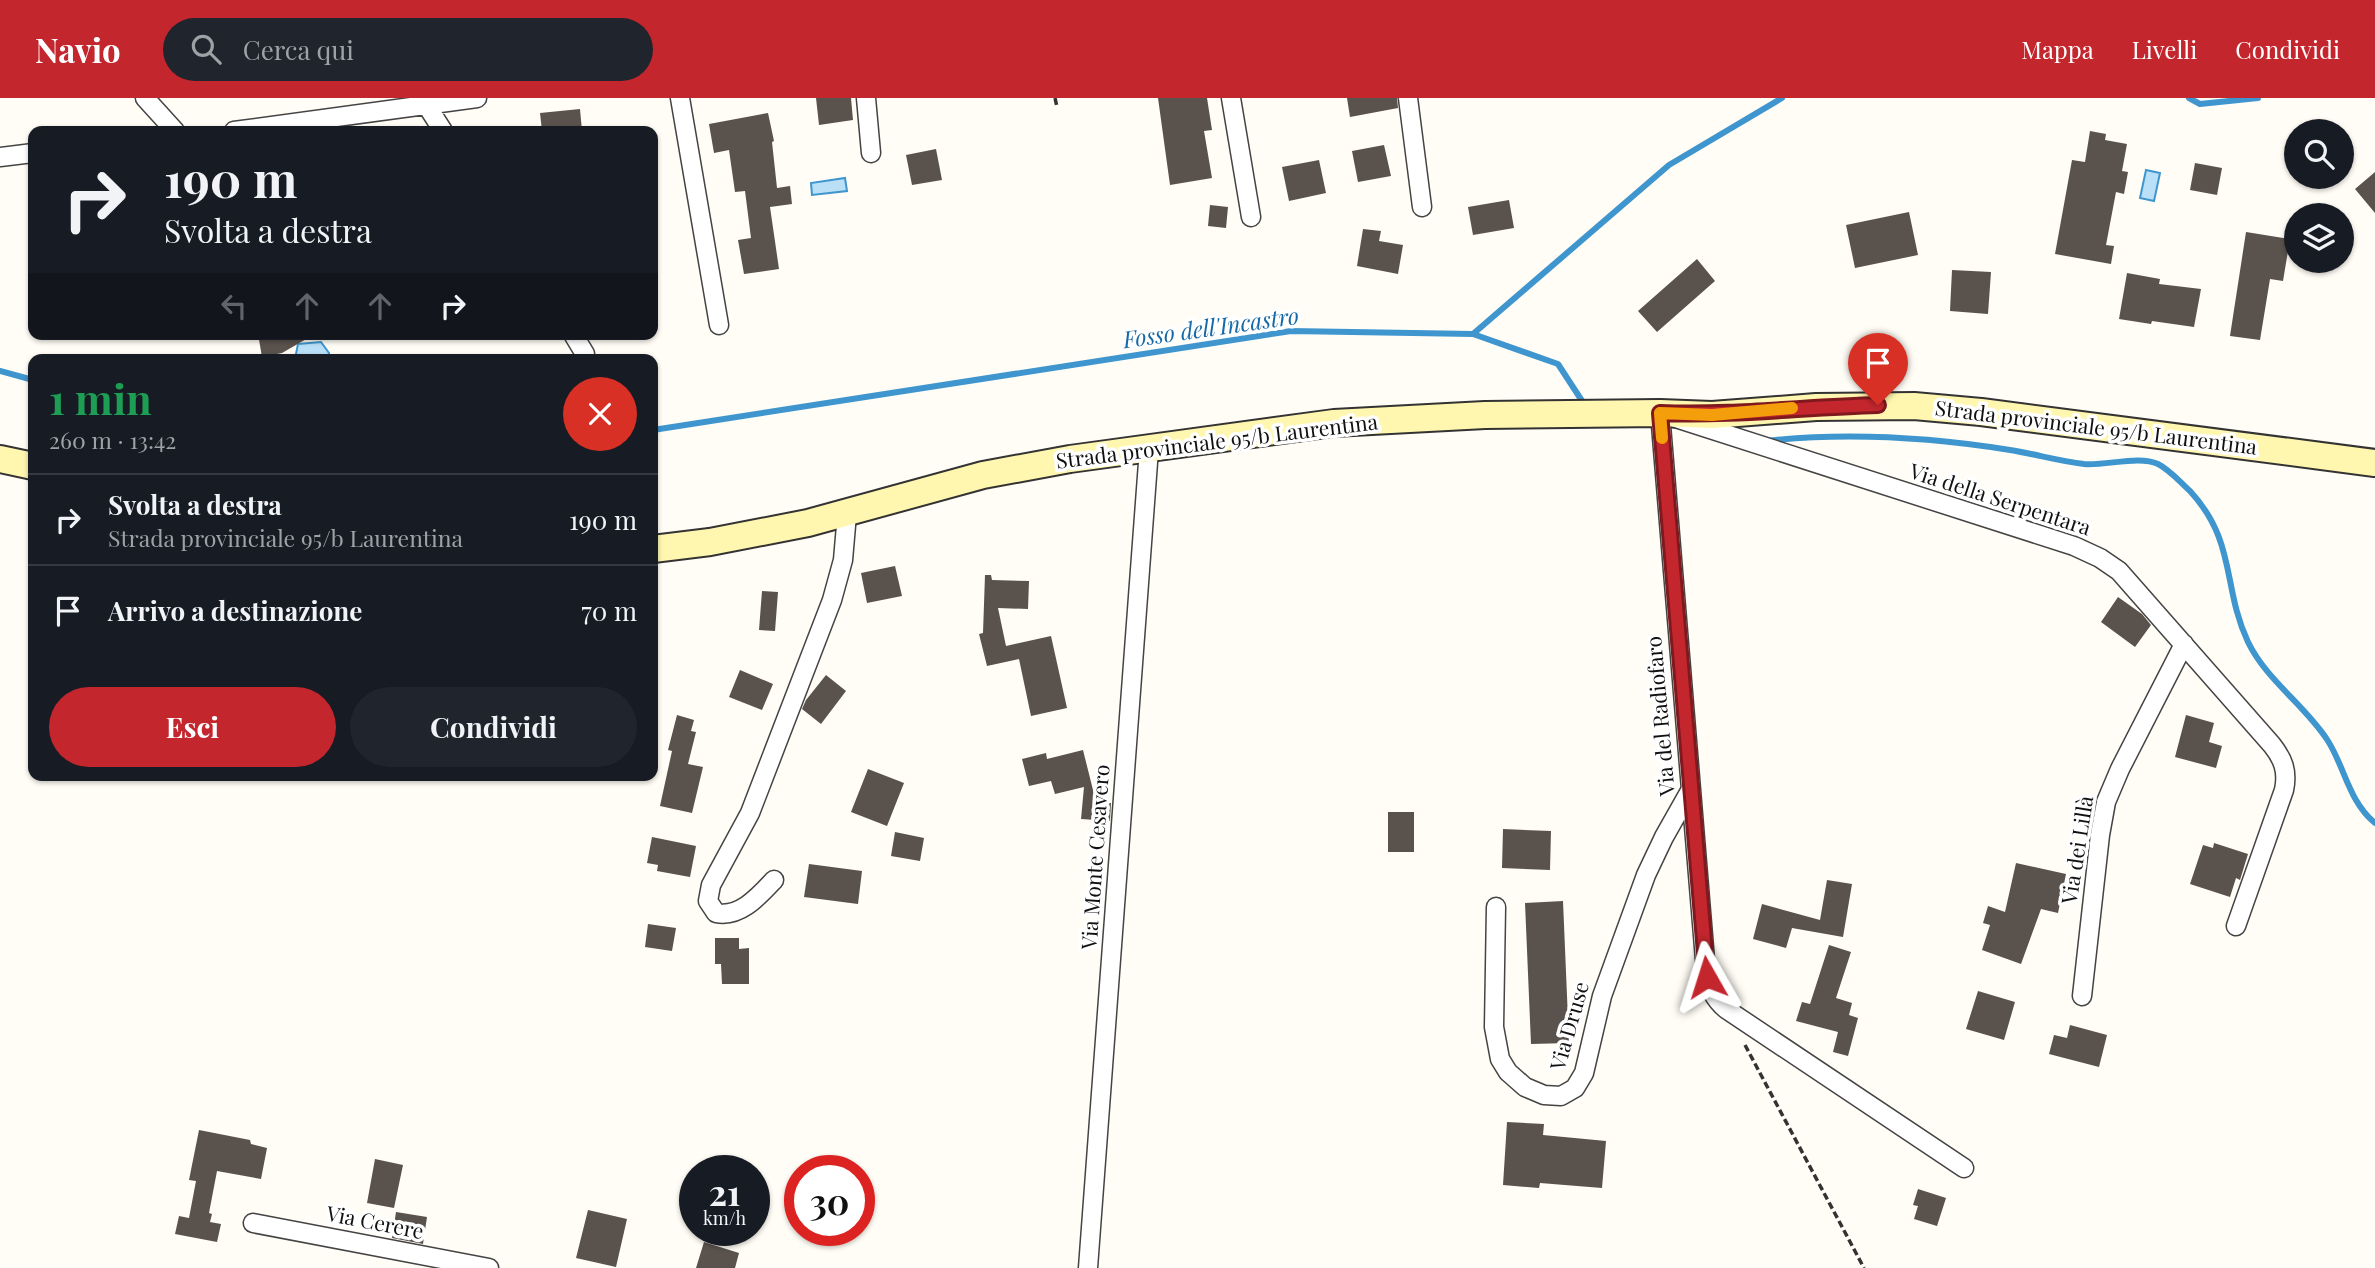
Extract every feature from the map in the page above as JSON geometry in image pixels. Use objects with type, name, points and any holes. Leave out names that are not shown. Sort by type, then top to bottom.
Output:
[{"type":"main road","name":"Strada provinciale 95/b Laurentina","points":[[658,548],[721,540],[847,514],[983,475],[1070,459],[1334,423],[1485,415],[1712,415],[1773,409],[1878,405],[1944,408],[2375,463]]},
{"type":"main road","points":[[0,458],[28,465]]},
{"type":"street","points":[[145,98],[170,126]]},
{"type":"street","points":[[267,126],[424,102],[477,98]]},
{"type":"street","points":[[680,98],[719,325]]},
{"type":"street","points":[[866,98],[871,153]]},
{"type":"street","points":[[1231,98],[1251,217]]},
{"type":"street","points":[[1408,98],[1422,207]]},
{"type":"street","points":[[424,102],[440,126]]},
{"type":"street","points":[[0,157],[28,154]]},
{"type":"street","points":[[577,340],[585,354]]},
{"type":"street","name":"Via della Serpentara","points":[[1660,413],[2074,546],[2108,563],[2126,578],[2272,745],[2286,771],[2284,790],[2236,926]]},
{"type":"street","name":"Via del Radiofaro","points":[[1660,413],[1706,972],[1715,998],[1726,1009],[1964,1168]]},
{"type":"street","name":"Via Monte Cesavero","points":[[1088,1268],[1149,449]]},
{"type":"street","points":[[774,880],[753,901],[731,912],[716,913],[708,901],[709,890],[738,838],[754,802],[832,600],[841,567],[847,514]]},
{"type":"street","name":"Via dei Lillà","points":[[2081,996],[2098,847],[2106,802],[2184,644]]},
{"type":"street","name":"Via Druse","points":[[1496,907],[1494,1027],[1500,1059],[1513,1078],[1525,1087],[1544,1096],[1561,1096],[1575,1088],[1584,1073],[1602,996],[1642,887],[1655,855],[1690,791]]},
{"type":"street","name":"Via Cerere","points":[[253,1223],[489,1268]]},
{"type":"path","points":[[1055,98],[1057,107]]},
{"type":"path","points":[[1726,1009],[1864,1268]]},
{"type":"water","points":[[2146,170],[2160,173],[2154,201],[2140,198]]},
{"type":"water","points":[[845,178],[847,191],[812,195],[811,183]]},
{"type":"water","points":[[321,342],[329,354],[296,354],[298,344]]},
{"type":"building","points":[[816,98],[851,98],[853,120],[819,125]]},
{"type":"building","points":[[1158,98],[1207,98],[1212,130],[1204,131],[1212,178],[1170,185]]},
{"type":"building","points":[[1347,98],[1397,98],[1398,108],[1350,117]]},
{"type":"building","points":[[580,109],[582,126],[541,126],[540,113]]},
{"type":"building","points":[[768,113],[774,141],[777,188],[790,186],[792,204],[770,207],[779,269],[744,274],[738,240],[751,238],[745,191],[735,192],[729,150],[714,153],[709,124]]},
{"type":"building","points":[[2090,131],[2106,134],[2105,140],[2127,144],[2122,171],[2128,172],[2124,194],[2116,192],[2106,245],[2114,246],[2111,264],[2055,254],[2072,160],[2085,162]]},
{"type":"building","points":[[1384,145],[1391,176],[1358,182],[1352,151]]},
{"type":"building","points":[[936,149],[942,180],[912,185],[906,155]]},
{"type":"building","points":[[1319,160],[1326,193],[1289,201],[1282,167]]},
{"type":"building","points":[[2195,163],[2222,168],[2217,195],[2190,190]]},
{"type":"building","points":[[2375,172],[2375,213],[2355,189]]},
{"type":"building","points":[[1509,200],[1514,228],[1473,235],[1468,207]]},
{"type":"building","points":[[1210,205],[1228,207],[1226,228],[1208,226]]},
{"type":"building","points":[[1909,212],[1918,255],[1855,268],[1846,225]]},
{"type":"building","points":[[1363,229],[1381,231],[1379,241],[1403,245],[1398,274],[1357,266]]},
{"type":"building","points":[[2246,232],[2284,238],[2283,281],[2270,279],[2260,340],[2230,336]]},
{"type":"building","points":[[1697,259],[1715,281],[1657,332],[1638,311]]},
{"type":"building","points":[[1952,270],[1991,272],[1988,314],[1950,311]]},
{"type":"building","points":[[2127,273],[2160,279],[2159,284],[2201,289],[2194,327],[2119,319]]},
{"type":"building","points":[[259,340],[305,340],[282,353],[261,354]]},
{"type":"building","points":[[895,566],[902,596],[867,603],[861,573]]},
{"type":"building","points":[[985,575],[991,575],[992,580],[1029,581],[1028,609],[998,608],[1006,646],[1051,636],[1067,708],[1031,716],[1019,659],[987,666],[979,634],[983,633]]},
{"type":"building","points":[[762,591],[778,592],[775,631],[759,630]]},
{"type":"building","points":[[2118,597],[2142,614],[2151,625],[2135,647],[2101,622]]},
{"type":"building","points":[[740,670],[773,684],[762,710],[729,697]]},
{"type":"building","points":[[826,675],[846,691],[821,724],[802,709]]},
{"type":"building","points":[[677,715],[694,720],[691,731],[696,732],[688,764],[703,767],[692,813],[660,806],[672,751],[668,750]]},
{"type":"building","points":[[2186,715],[2214,723],[2209,742],[2222,746],[2216,768],[2175,757]]},
{"type":"building","points":[[1083,750],[1096,802],[1111,803],[1110,821],[1081,819],[1084,787],[1055,794],[1051,781],[1029,786],[1022,759],[1046,753],[1047,759]]},
{"type":"building","points":[[868,769],[904,783],[887,826],[851,812]]},
{"type":"building","points":[[1388,812],[1414,812],[1414,852],[1388,852]]},
{"type":"building","points":[[1503,829],[1551,831],[1550,870],[1502,868]]},
{"type":"building","points":[[895,832],[924,838],[920,861],[891,856]]},
{"type":"building","points":[[652,837],[696,846],[690,877],[657,871],[658,865],[647,863]]},
{"type":"building","points":[[2214,843],[2248,854],[2240,880],[2236,878],[2230,897],[2190,884],[2203,845],[2213,848]]},
{"type":"building","points":[[2016,863],[2066,874],[2058,913],[2041,909],[2021,964],[1982,950],[1990,925],[1983,923],[1988,906],[2005,912]]},
{"type":"building","points":[[809,864],[862,871],[858,904],[804,897]]},
{"type":"building","points":[[1827,880],[1852,884],[1843,937],[1792,928],[1786,948],[1753,939],[1762,904],[1820,920]]},
{"type":"building","points":[[1563,901],[1569,1043],[1531,1044],[1525,903]]},
{"type":"building","points":[[648,924],[676,928],[672,951],[645,947]]},
{"type":"building","points":[[715,938],[739,938],[739,949],[749,948],[749,984],[722,984],[721,964],[715,964]]},
{"type":"building","points":[[1829,945],[1851,952],[1836,998],[1852,1003],[1849,1015],[1858,1018],[1848,1056],[1833,1052],[1838,1032],[1796,1021],[1802,1002],[1810,1004]]},
{"type":"building","points":[[1978,991],[2015,1002],[2004,1040],[1966,1029]]},
{"type":"building","points":[[2070,1025],[2107,1035],[2099,1067],[2049,1054],[2054,1035],[2067,1038]]},
{"type":"building","points":[[1507,1122],[1544,1124],[1543,1135],[1606,1141],[1602,1188],[1540,1183],[1539,1188],[1503,1185]]},
{"type":"building","points":[[199,1130],[250,1140],[251,1144],[267,1148],[261,1179],[217,1171],[209,1213],[212,1214],[210,1222],[221,1224],[217,1242],[175,1234],[179,1216],[189,1218],[196,1181],[189,1180]]},
{"type":"building","points":[[375,1159],[403,1165],[394,1208],[367,1203]]},
{"type":"building","points":[[1918,1189],[1946,1198],[1937,1226],[1914,1219],[1918,1206],[1913,1205]]},
{"type":"building","points":[[588,1210],[627,1219],[616,1267],[576,1258]]},
{"type":"building","points":[[396,1212],[427,1217],[423,1244],[392,1238]]},
{"type":"building","points":[[703,1246],[717,1246],[739,1253],[735,1268],[696,1268]]},
{"type":"waterway","name":"Fosso dell'Incastro","points":[[658,429],[1291,331],[1473,334],[1669,165],[1782,98]]},
{"type":"waterway","name":"Fosso dell'Incastro","points":[[2189,98],[2200,104],[2258,98]]},
{"type":"waterway","points":[[1473,334],[1558,364],[1586,407]]},
{"type":"waterway","name":"Fosso dell'Incastro","points":[[0,371],[28,379]]},
{"type":"waterway","points":[[1766,441],[1858,436],[1918,439],[2010,450],[2084,464],[2142,460],[2158,464],[2190,491],[2205,510],[2222,547],[2240,622],[2248,642],[2265,669],[2319,728],[2334,751],[2353,795],[2366,815],[2375,823]]},
{"type":"slow traffic","points":[[1662,438],[1660,413],[1712,415],[1792,408]]},
{"type":"route","points":[[1707,977],[1660,413],[1712,415],[1773,409],[1878,405]]}]
